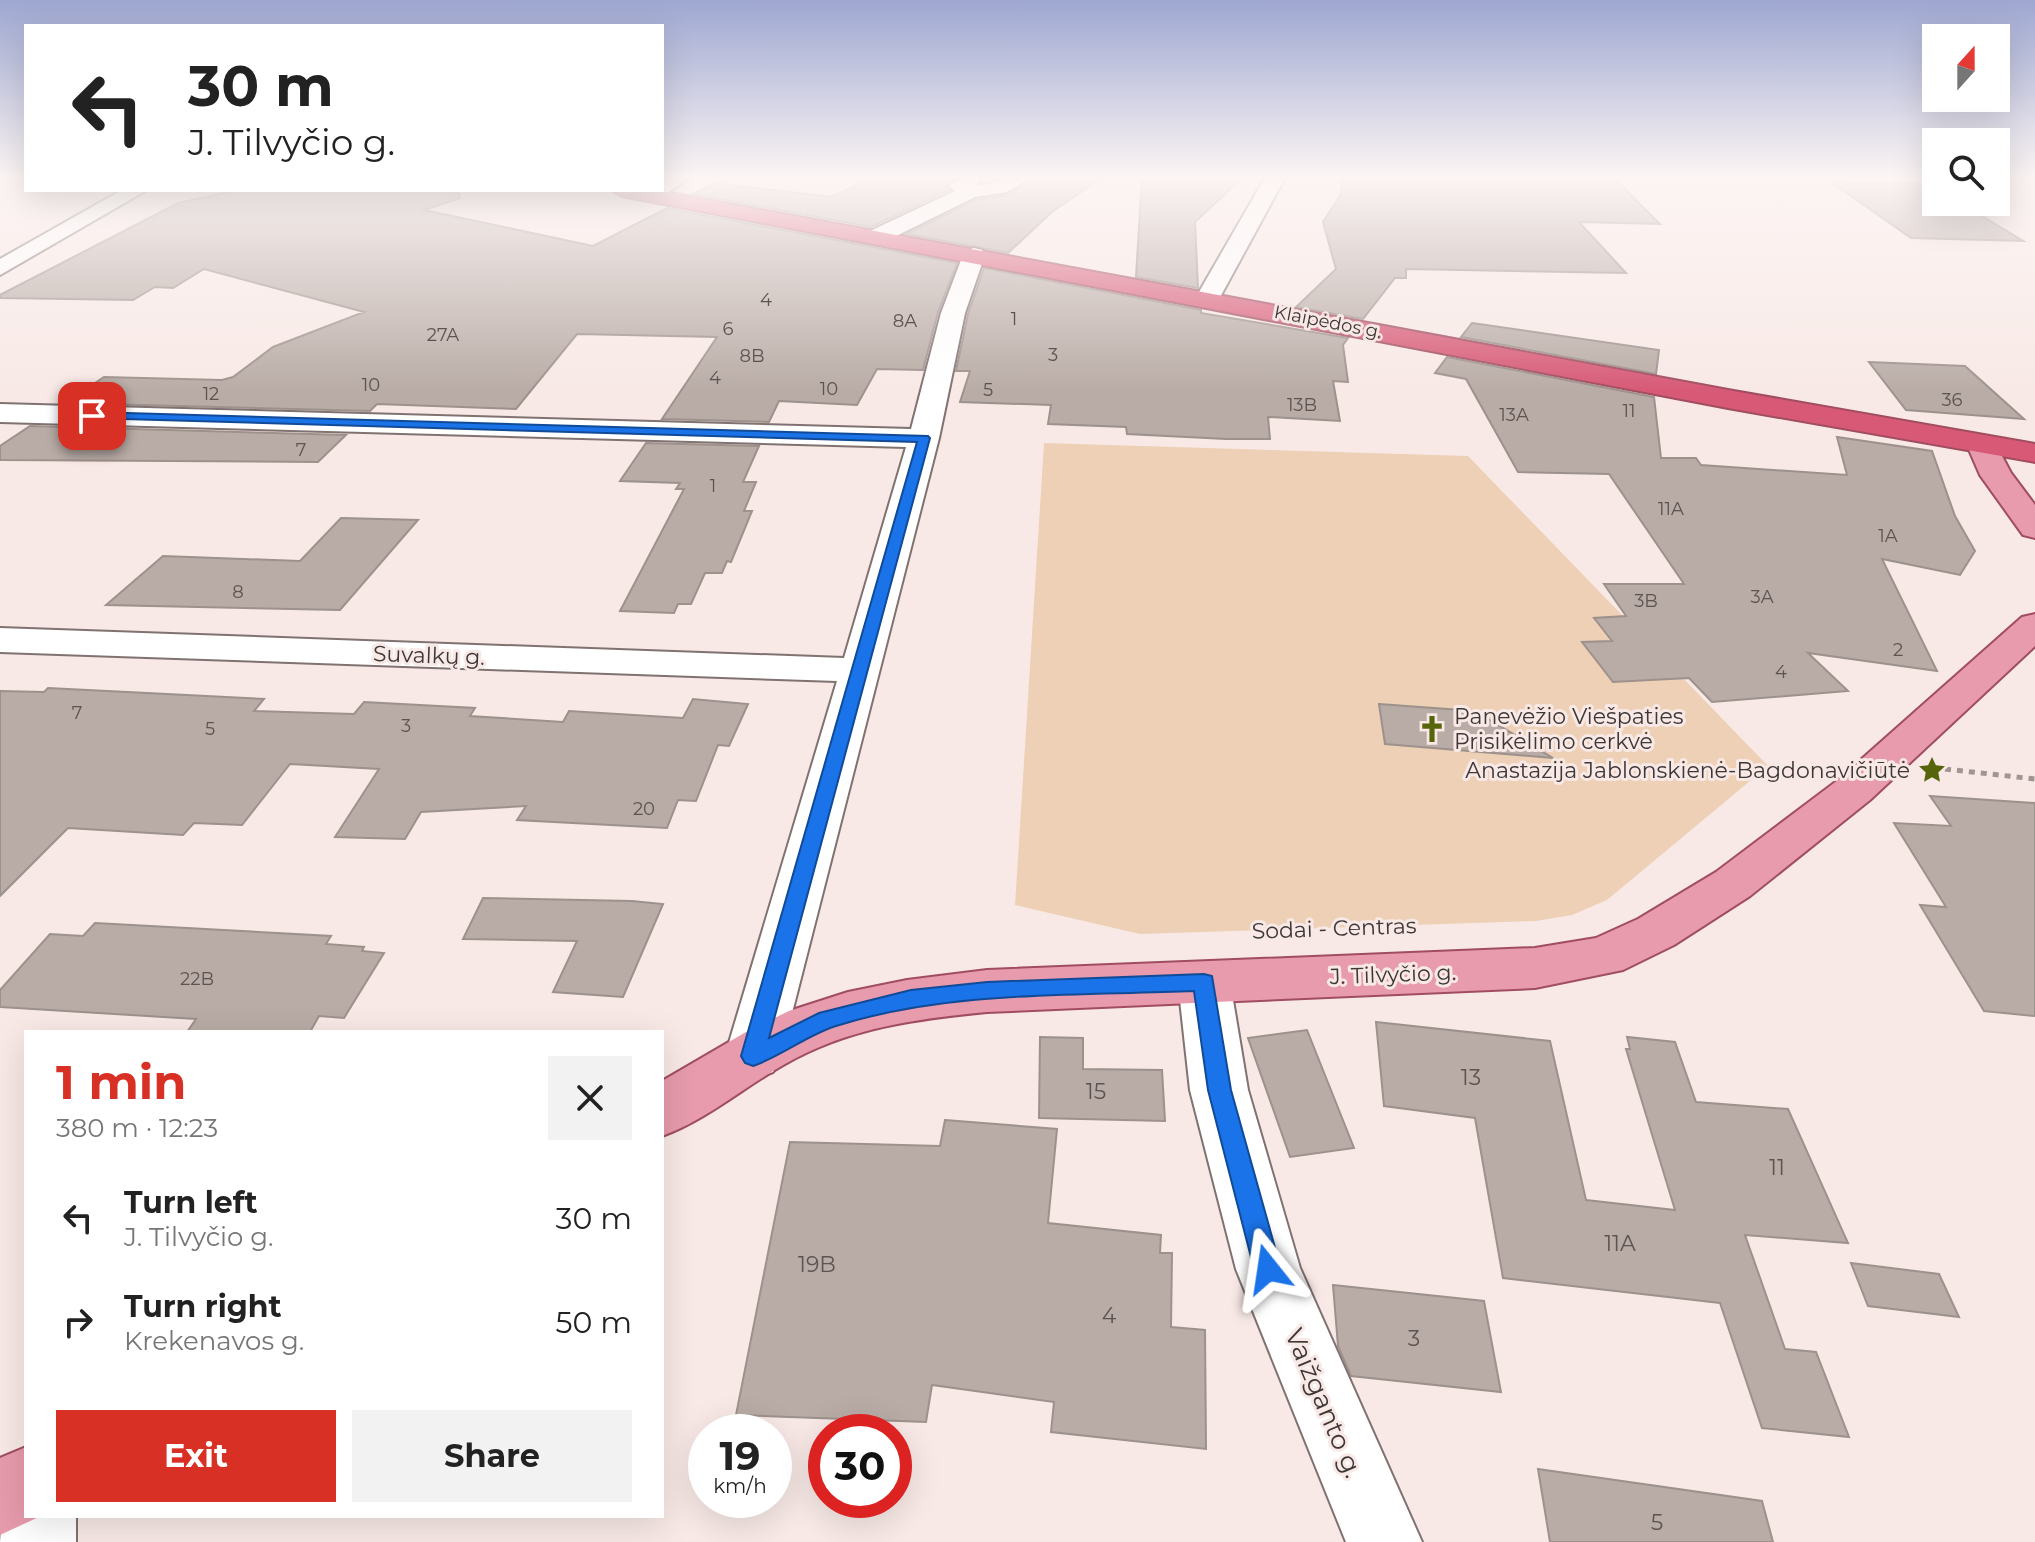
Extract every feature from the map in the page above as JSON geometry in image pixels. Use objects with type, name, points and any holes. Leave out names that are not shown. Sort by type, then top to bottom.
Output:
[{"type":"highway","name":"Klaipėdos g.","points":[[936,248],[2035,453]]},
{"type":"main road","points":[[1982,445],[1996,475],[2035,528]]},
{"type":"main road","name":"J. Tilvyčio g.","points":[[664,1110],[753,1056],[827,1019],[911,998],[987,991],[1535,968],[1605,956],[1656,932],[1733,884],[1854,790],[2035,625]]},
{"type":"main road","points":[[0,1498],[24,1485]]},
{"type":"street","points":[[0,268],[34,248]]},
{"type":"street","points":[[1207,299],[1236,248]]},
{"type":"street","points":[[753,1056],[924,438],[953,313],[974,255]]},
{"type":"street","points":[[0,413],[924,438]]},
{"type":"street","name":"Suvalkų g.","points":[[0,640],[859,670]]},
{"type":"street","name":"Vaižganto g.","points":[[1204,982],[1219,1090],[1268,1269],[1384,1542]]},
{"type":"street","points":[[38,1542],[39,1518]]},
{"type":"path","points":[[1941,769],[2035,779]]},
{"type":"shaded area","points":[[1044,443],[1468,456],[1768,766],[1607,900],[1572,915],[1536,921],[1140,934],[1015,905]]},
{"type":"building","points":[[91,248],[878,248],[957,263],[938,312],[923,370],[877,369],[857,405],[779,401],[769,422],[662,419],[717,337],[577,334],[516,409],[377,404],[370,411],[65,403],[104,377],[222,380],[233,377],[273,347],[364,312],[204,269],[173,288],[155,287],[133,300],[0,298],[0,295]]},
{"type":"building","points":[[981,248],[1013,248],[1008,253]]},
{"type":"building","points":[[1138,248],[1196,248],[1198,288],[1136,277]]},
{"type":"building","points":[[1330,248],[1603,248],[1626,273],[1406,269],[1406,278],[1395,278],[1363,319],[1296,307],[1336,269]]},
{"type":"building","points":[[984,268],[1201,310],[1201,313],[1348,338],[1343,345],[1348,382],[1333,381],[1340,421],[1268,417],[1270,439],[1226,439],[1127,434],[1126,427],[1048,424],[1051,405],[960,402],[970,371],[956,371],[968,314]]},
{"type":"building","points":[[1472,323],[1659,350],[1656,374],[1461,337]]},
{"type":"building","points":[[1447,357],[1654,397],[1661,458],[1696,458],[1701,465],[1847,475],[1837,437],[1932,451],[1955,516],[1975,551],[1960,575],[1882,559],[1937,671],[1808,653],[1848,691],[1712,702],[1689,678],[1613,682],[1582,642],[1612,641],[1594,618],[1626,616],[1604,584],[1684,584],[1609,474],[1518,472],[1466,379],[1435,373]]},
{"type":"building","points":[[1869,362],[1965,366],[2024,419],[1906,410]]},
{"type":"building","points":[[30,426],[346,435],[318,462],[0,460],[0,446]]},
{"type":"building","points":[[646,443],[759,446],[743,482],[756,482],[744,511],[752,511],[731,562],[727,561],[722,573],[705,573],[691,604],[678,604],[674,613],[620,611],[684,489],[676,489],[680,483],[620,481]]},
{"type":"building","points":[[341,518],[418,520],[340,610],[106,605],[163,556],[300,561]]},
{"type":"building","points":[[48,688],[264,699],[254,711],[354,714],[364,702],[475,708],[470,716],[563,722],[569,711],[683,718],[693,699],[748,704],[729,746],[718,745],[696,801],[678,800],[667,828],[517,820],[526,806],[421,812],[405,839],[335,837],[379,769],[290,764],[242,825],[194,823],[183,835],[68,828],[0,896],[0,691],[44,692]]},
{"type":"building","name":"Panevėžio Viešpaties Prisikėlimo cerkvė","points":[[1379,704],[1475,711],[1553,758],[1385,744]]},
{"type":"building","points":[[1930,796],[2035,803],[2035,1016],[1984,1011],[1920,905],[1946,907],[1894,823],[1951,826]]},
{"type":"building","points":[[483,898],[663,904],[623,997],[553,992],[577,941],[463,939]]},
{"type":"building","points":[[95,923],[331,936],[326,944],[364,947],[362,951],[384,953],[344,1018],[319,1016],[311,1030],[188,1030],[196,1019],[0,1007],[0,990],[50,934],[83,936]]},
{"type":"building","points":[[1376,1022],[1550,1041],[1586,1200],[1675,1210],[1626,1049],[1630,1049],[1627,1037],[1675,1042],[1696,1102],[1788,1109],[1848,1243],[1745,1235],[1785,1349],[1816,1352],[1849,1437],[1762,1428],[1720,1303],[1503,1278],[1475,1118],[1384,1106]]},
{"type":"building","points":[[1307,1030],[1354,1148],[1290,1157],[1248,1038]]},
{"type":"building","points":[[1040,1037],[1083,1038],[1083,1069],[1162,1070],[1165,1121],[1039,1118]]},
{"type":"building","points":[[945,1120],[1057,1129],[1048,1223],[1161,1235],[1160,1253],[1172,1253],[1171,1327],[1205,1330],[1206,1449],[1051,1432],[1054,1402],[932,1385],[926,1422],[912,1421],[912,1414],[808,1414],[808,1418],[792,1417],[792,1414],[736,1414],[790,1142],[940,1146]]},
{"type":"building","points":[[1851,1263],[1939,1274],[1959,1317],[1868,1306]]},
{"type":"building","points":[[1333,1285],[1484,1301],[1501,1392],[1351,1376],[1338,1346]]},
{"type":"building","points":[[1538,1469],[1762,1501],[1773,1542],[1550,1542]]},
{"type":"place","name":"Panevėžio Viešpaties Prisikėlimo cerkvė","points":[[1432,729]]},
{"type":"place","name":"Anastazija Jablonskienė-Bagdonavičiūtė","points":[[1932,770]]},
{"type":"route","points":[[92,416],[924,438],[753,1056],[827,1019],[911,998],[987,991],[1204,982],[1219,1090],[1268,1269]]}]
